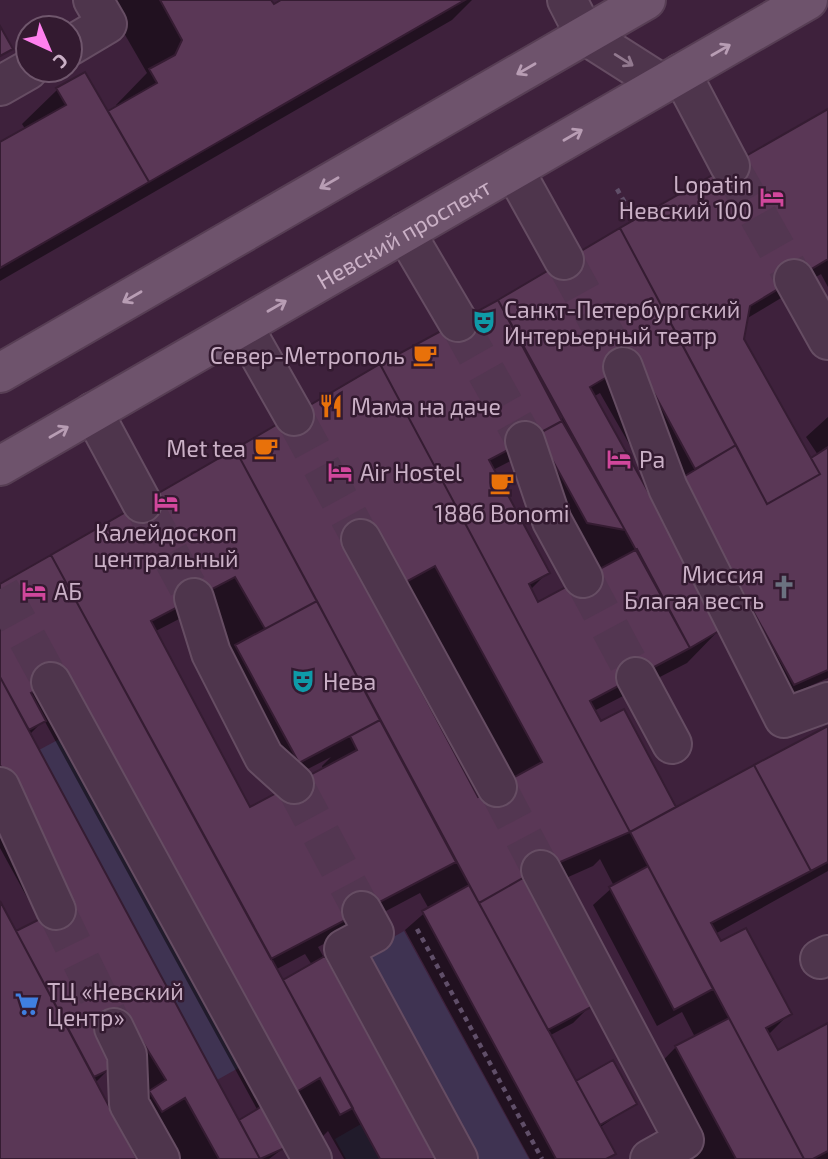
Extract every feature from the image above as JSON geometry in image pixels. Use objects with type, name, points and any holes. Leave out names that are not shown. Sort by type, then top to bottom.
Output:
[{"type":"main road","points":[[0,373],[645,0]]},
{"type":"main road","name":"Невский проспект","points":[[0,466],[808,0]]},
{"type":"street","points":[[84,38],[107,24],[93,0]]},
{"type":"street","points":[[568,0],[585,35],[672,78],[730,166]]},
{"type":"street","points":[[514,170],[564,260]]},
{"type":"street","points":[[405,232],[458,322]]},
{"type":"street","points":[[794,279],[828,340]]},
{"type":"street","points":[[243,326],[294,416]]},
{"type":"street","points":[[623,367],[668,488],[784,718],[828,702]]},
{"type":"street","points":[[93,412],[142,503]]},
{"type":"street","points":[[525,441],[552,521],[583,578]]},
{"type":"street","points":[[361,539],[497,787]]},
{"type":"street","points":[[194,598],[211,653],[264,757],[293,784]]},
{"type":"street","points":[[636,677],[672,744]]},
{"type":"street","points":[[51,682],[312,1159]]},
{"type":"street","points":[[0,787],[56,910]]},
{"type":"street","points":[[541,870],[684,1140],[650,1159]]},
{"type":"street","points":[[368,922],[344,949],[458,1159]]},
{"type":"street","points":[[114,1028],[127,1055],[129,1104],[160,1159]]},
{"type":"path","points":[[617,189],[635,220]]},
{"type":"path","points":[[368,922],[408,914],[542,1159]]},
{"type":"shaded area","points":[[65,736],[242,1066],[217,1080],[39,750]]},
{"type":"shaded area","points":[[404,931],[529,1159],[471,1159],[360,956]]},
{"type":"shaded area","points":[[361,1124],[380,1159],[346,1159],[335,1139]]},
{"type":"building","points":[[160,0],[271,0],[274,4],[281,0],[465,0],[149,182],[108,111],[157,83],[149,69],[175,55],[182,40]]},
{"type":"building","points":[[0,26],[13,49],[0,56]]},
{"type":"building","points":[[84,73],[149,182],[0,268],[0,142],[66,105],[56,88],[63,84],[84,84]]},
{"type":"building","points":[[828,109],[828,259],[750,306],[744,339],[820,474],[767,504],[620,228]]},
{"type":"building","points":[[620,228],[736,445],[695,469],[636,360],[590,387],[724,628],[690,648],[498,300]]},
{"type":"building","points":[[498,300],[562,421],[489,460],[550,573],[529,584],[538,602],[637,549],[690,648],[590,701],[601,721],[624,709],[676,807],[630,832],[380,364]]},
{"type":"building","points":[[380,364],[630,832],[523,878],[479,903],[235,449]],"holes":[[[345,547],[404,583],[435,566],[542,762],[478,797]]]},
{"type":"building","points":[[562,421],[625,530],[587,523],[538,434]]},
{"type":"building","name":"Миссия Благая весть","points":[[736,445],[767,504],[820,474],[811,458],[828,447],[828,670],[794,685],[680,479]]},
{"type":"building","points":[[235,449],[317,601],[265,629],[235,577],[151,621],[250,807],[357,750],[350,736],[380,720],[456,862],[271,959],[51,555]]},
{"type":"building","points":[[51,555],[353,1108],[340,1115],[320,1078],[293,1094],[51,682],[31,693],[46,721],[29,730],[0,677],[0,584]]},
{"type":"building","points":[[317,601],[380,720],[299,763],[235,645]]},
{"type":"building","points":[[0,677],[260,1159],[219,1159],[185,1098],[162,1112],[149,1091],[166,1080],[129,1020],[115,1067],[94,1077],[16,931],[74,902],[0,765]]},
{"type":"building","points":[[828,726],[828,862],[811,871],[754,765]]},
{"type":"building","points":[[754,765],[811,871],[711,923],[721,941],[746,928],[792,1014],[766,1028],[778,1050],[828,1023],[828,1151],[813,1159],[804,1159],[630,832]]},
{"type":"building","points":[[648,866],[713,989],[674,1010],[609,887]]},
{"type":"building","points":[[523,878],[593,1006],[548,1030],[479,903]]},
{"type":"building","points":[[469,885],[616,1154],[606,1159],[556,1159],[422,911]]},
{"type":"building","name":"ТЦ «Невский Центр»","points":[[0,901],[16,931],[137,1159],[0,1159]]},
{"type":"building","points":[[325,956],[436,1159],[380,1159],[283,980]]},
{"type":"building","points":[[729,1018],[804,1159],[736,1159],[675,1046]]},
{"type":"building","points":[[613,1060],[637,1104],[600,1125],[576,1081]]},
{"type":"building","points":[[264,1105],[287,1147],[260,1159],[239,1120]]},
{"type":"tunnel","points":[[730,166],[794,279]]},
{"type":"tunnel","points":[[564,260],[623,367]]},
{"type":"tunnel","points":[[458,322],[525,441]]},
{"type":"tunnel","points":[[294,416],[361,539]]},
{"type":"tunnel","points":[[142,503],[194,598]]},
{"type":"tunnel","points":[[583,578],[636,677]]},
{"type":"tunnel","points":[[0,589],[51,682]]},
{"type":"tunnel","points":[[294,784],[362,911]]},
{"type":"tunnel","points":[[497,787],[541,870]]},
{"type":"tunnel","points":[[56,910],[114,1028]]},
{"type":"place","name":"Lopatin Невский 100","points":[[772,197]]},
{"type":"place","name":"Санкт-Петербургский Интерьерный театр","points":[[484,322]]},
{"type":"place","name":"Север-Метрополь","points":[[425,355]]},
{"type":"place","name":"Мама на даче","points":[[331,406]]},
{"type":"place","name":"Met tea","points":[[266,448]]},
{"type":"place","name":"Ра","points":[[619,459]]},
{"type":"place","name":"Air Hostel","points":[[340,472]]},
{"type":"place","name":"1886 Bonomi","points":[[502,483]]},
{"type":"place","name":"Калейдоскоп центральный","points":[[166,502]]},
{"type":"place","name":"Миссия Благая весть","points":[[784,587]]},
{"type":"place","name":"АБ","points":[[34,591]]},
{"type":"place","name":"Нева","points":[[303,681]]},
{"type":"place","name":"ТЦ «Невский Центр»","points":[[27,1004]]}]
